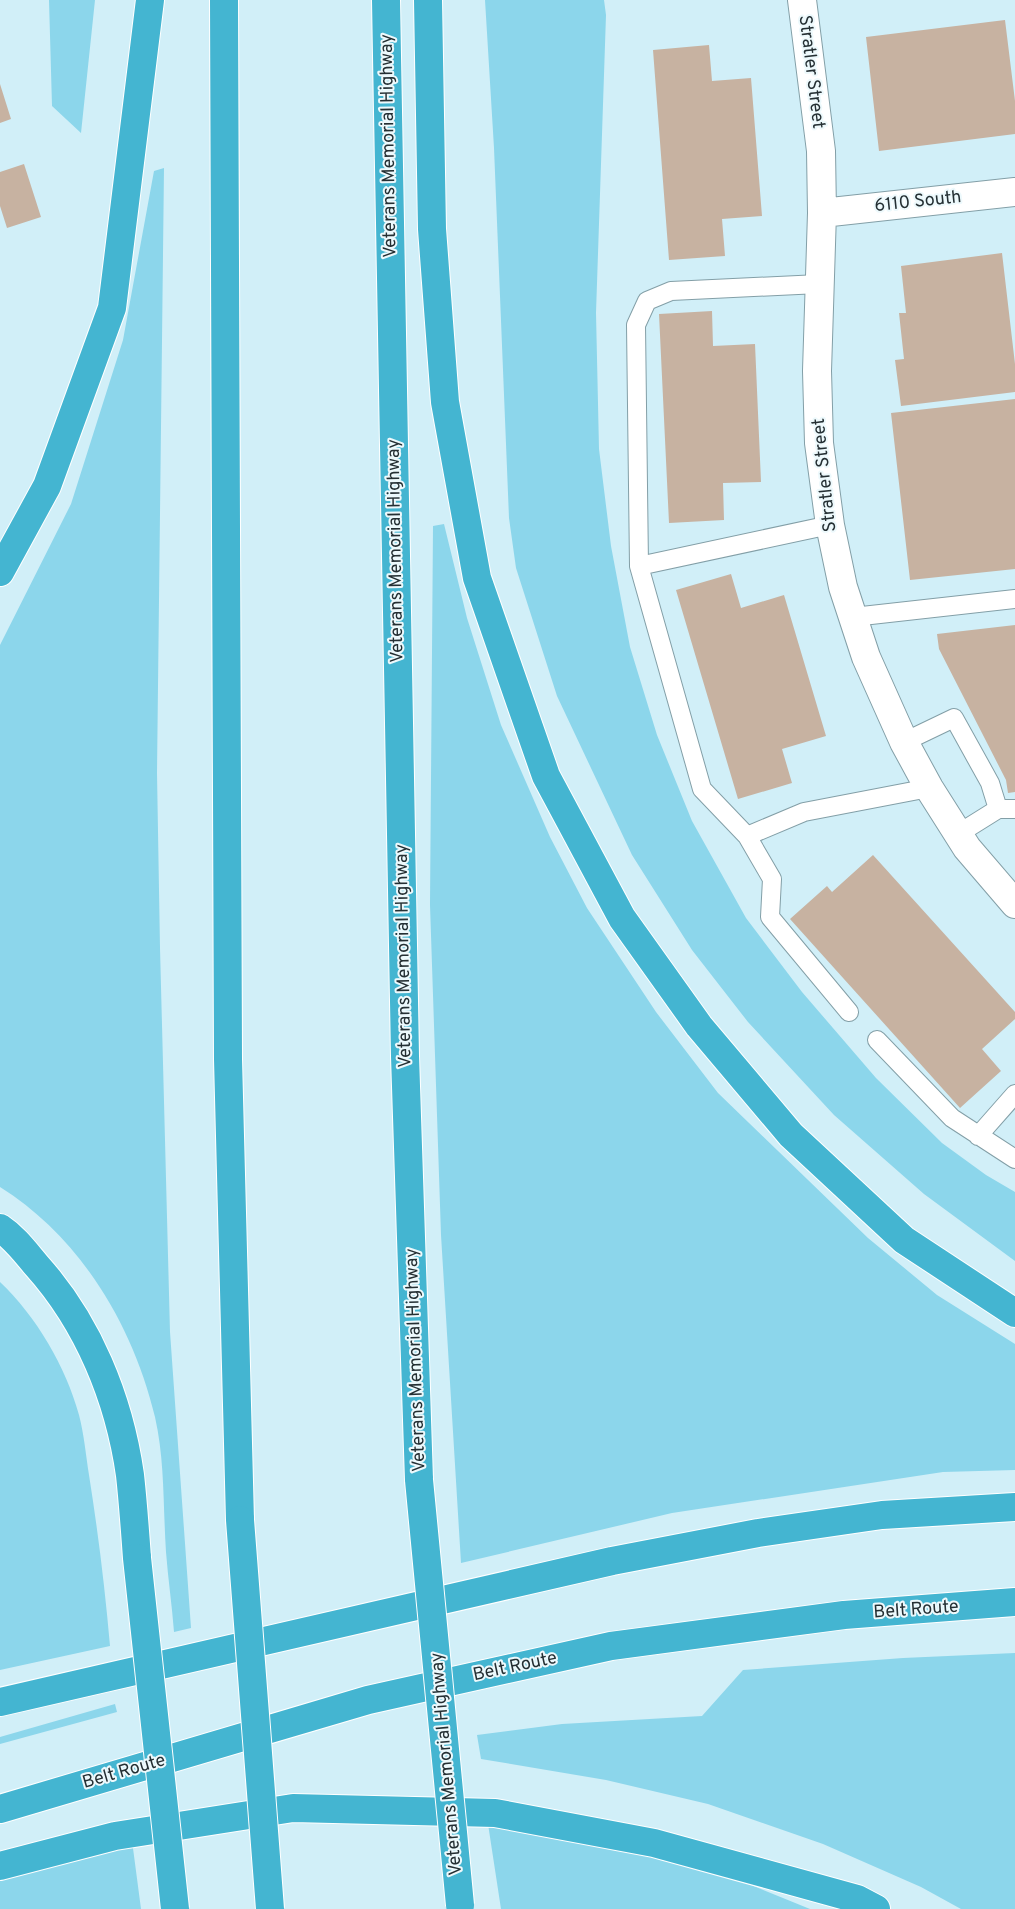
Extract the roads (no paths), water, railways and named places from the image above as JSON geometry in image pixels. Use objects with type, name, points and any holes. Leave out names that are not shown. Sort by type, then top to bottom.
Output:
[{"type":"highway","points":[[0,572],[46,486],[112,308],[150,0]]},
{"type":"highway","points":[[224,0],[228,1049],[240,1520],[270,1909]]},
{"type":"highway","name":"Veterans Memorial Highway","points":[[386,0],[405,1046],[419,1480],[460,1907]]},
{"type":"highway","points":[[428,0],[432,229],[445,402],[477,578],[546,776],[622,918],[699,1026],[791,1135],[904,1240],[1015,1313]]},
{"type":"highway","points":[[0,553],[46,486]]},
{"type":"highway","points":[[0,1228],[10,1235],[57,1288],[88,1336],[113,1402],[130,1474],[137,1558],[176,1909]]},
{"type":"highway","points":[[0,1702],[612,1561],[719,1540],[882,1515],[1015,1507]]},
{"type":"highway","name":"Belt Route","points":[[0,1808],[368,1700],[610,1646],[844,1615],[1015,1602]]},
{"type":"highway","points":[[0,1866],[115,1836],[293,1808],[495,1813],[654,1843],[857,1899],[876,1909]]},
{"type":"street","name":"Stratler Street","points":[[802,0],[821,151],[822,213],[817,372],[819,443],[830,525],[842,587],[866,656],[904,742],[929,788],[958,834],[1015,904]]},
{"type":"street","name":"6110 South","points":[[822,213],[1015,192]]},
{"type":"lane","points":[[819,284],[671,291],[647,301],[636,325],[639,566],[702,789],[747,836],[772,879],[770,917],[849,1012]]},
{"type":"lane","points":[[639,566],[830,525]]},
{"type":"lane","points":[[853,617],[1015,598]]},
{"type":"lane","points":[[904,742],[954,718],[990,783],[1007,809],[958,834]]},
{"type":"lane","points":[[747,836],[804,812],[929,788]]},
{"type":"lane","points":[[878,1040],[952,1118],[1015,1159]]},
{"type":"lane","points":[[978,1136],[1015,1094]]}]
